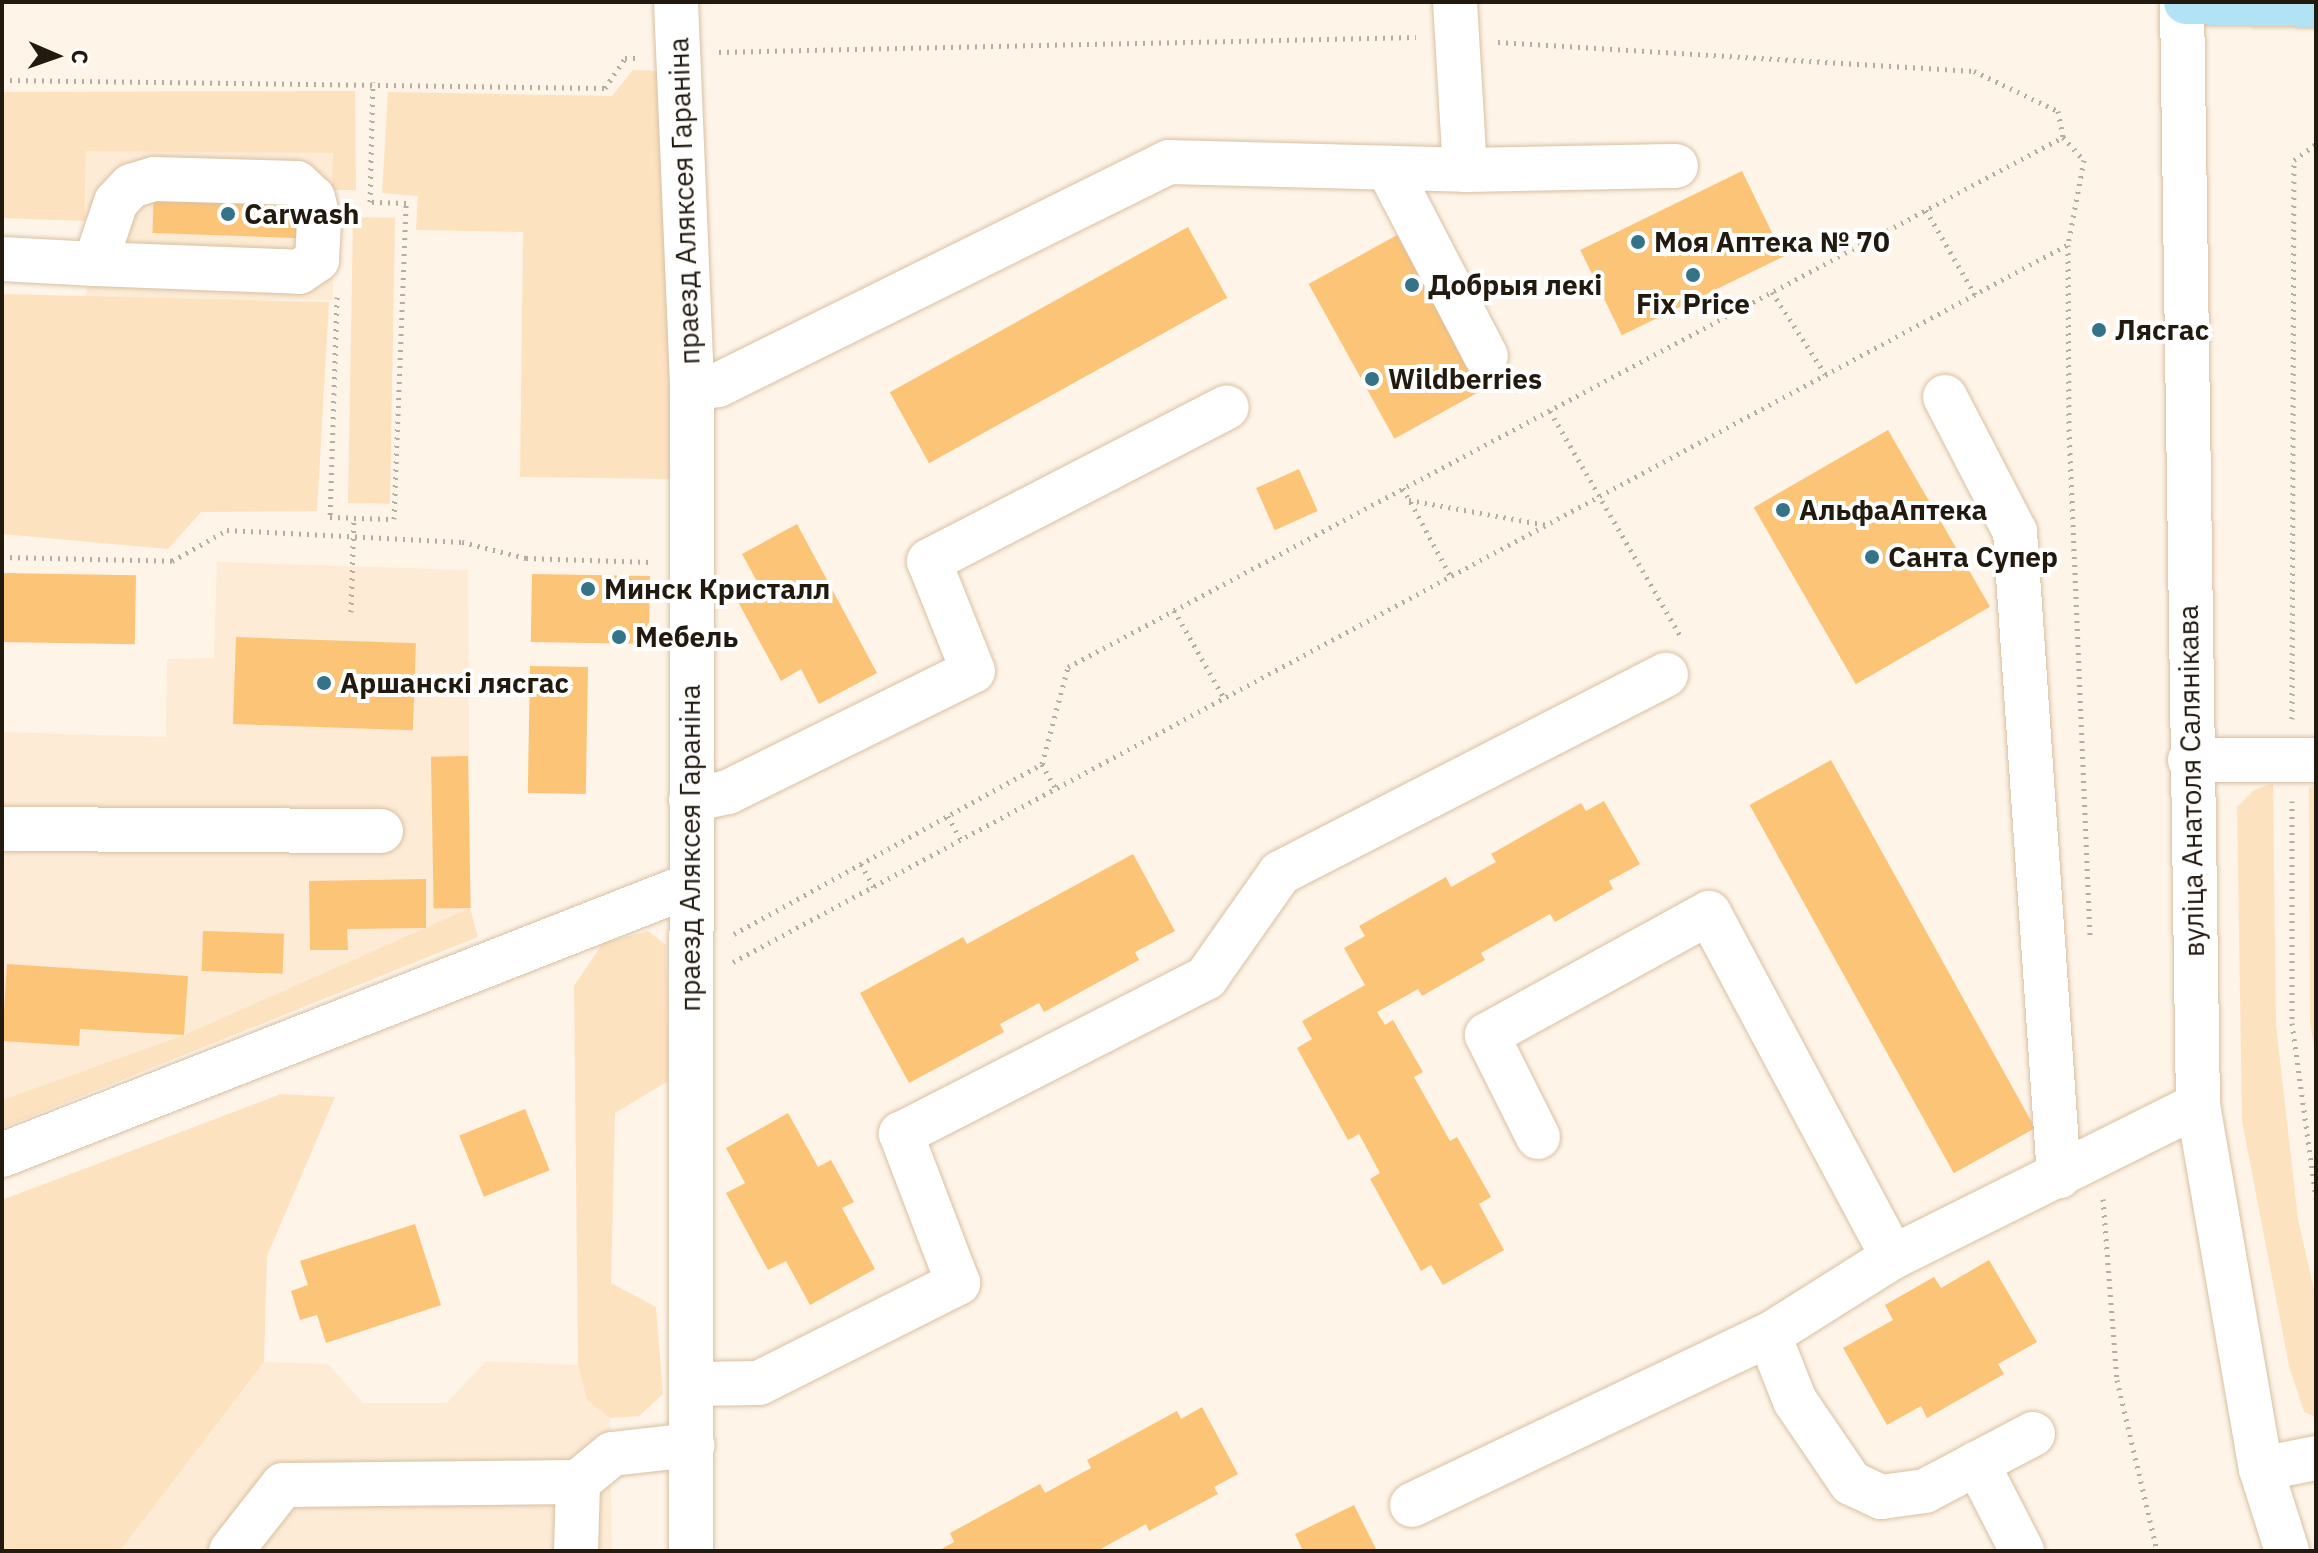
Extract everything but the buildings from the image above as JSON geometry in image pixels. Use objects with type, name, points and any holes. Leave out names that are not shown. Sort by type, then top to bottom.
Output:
[{"type":"main road","points":[[2184,2],[2316,5]]},
{"type":"street","name":"праезд Аляксея Гараніна","points":[[676,2],[692,387],[688,886],[691,1551]]},
{"type":"street","points":[[1455,2],[1465,170]]},
{"type":"street","name":"вуліца Анатоля Салянікава","points":[[2184,2],[2190,760],[2198,1105],[2261,1469],[2287,1551]]},
{"type":"street","points":[[692,387],[718,385],[1169,162],[1465,170],[1676,166]]},
{"type":"street","points":[[1388,168],[1486,356]]},
{"type":"street","points":[[2,259],[95,264],[299,272],[317,260],[319,222],[313,198],[297,183],[154,179],[131,186],[116,202],[95,264]]},
{"type":"street","points":[[1945,397],[2015,532],[2059,1176]]},
{"type":"street","points":[[691,800],[728,792],[973,671],[929,561],[1227,407]]},
{"type":"street","points":[[691,1384],[759,1383],[958,1283],[901,1134],[1206,978],[1280,873],[1666,675]]},
{"type":"street","points":[[2190,760],[2304,761]]},
{"type":"street","points":[[2,829],[381,831]]},
{"type":"street","points":[[2,1155],[688,886]]},
{"type":"street","points":[[1538,1137],[1487,1035],[1709,913],[1893,1257]]},
{"type":"street","points":[[1412,1505],[1769,1335],[1893,1257],[2198,1105]]},
{"type":"street","points":[[1769,1335],[1795,1401],[1851,1483],[1881,1497],[1925,1491],[2033,1434]]},
{"type":"street","points":[[231,1551],[283,1485],[578,1482],[612,1454],[692,1445]]},
{"type":"street","points":[[2261,1469],[2316,1458]]},
{"type":"street","points":[[1977,1463],[2022,1551]]},
{"type":"street","points":[[576,1551],[578,1482]]},
{"type":"path","points":[[370,202],[373,82]]},
{"type":"path","points":[[1056,789],[1042,764],[1068,667],[2063,137]]},
{"type":"path","points":[[2316,144],[2294,160],[2304,761],[2292,1023],[2316,1198]]},
{"type":"path","points":[[338,280],[330,517],[394,519],[406,203],[355,201]]},
{"type":"path","points":[[1926,210],[1975,295]]},
{"type":"path","points":[[722,968],[2068,245]]},
{"type":"path","points":[[1772,292],[1826,376]]},
{"type":"path","points":[[1550,411],[1694,658],[1666,675]]},
{"type":"path","points":[[1403,488],[1451,577]]},
{"type":"path","points":[[1409,500],[1548,525]]},
{"type":"path","points":[[351,612],[354,518]]},
{"type":"path","points":[[2,557],[172,561],[227,530],[462,542],[526,558],[692,563]]},
{"type":"path","points":[[1174,610],[1224,698]]},
{"type":"path","points":[[723,940],[1042,764]]},
{"type":"path","points":[[948,816],[961,840]]},
{"type":"path","points":[[861,864],[874,887]]},
{"type":"shaded area","points":[[633,70],[658,71],[673,479],[520,477],[523,232],[416,230],[418,196],[382,193],[388,92],[612,96]]},
{"type":"shaded area","points":[[355,91],[356,190],[332,190],[333,153],[86,151],[85,221],[2,218],[2,92]]},
{"type":"shaded area","points":[[86,151],[333,151],[333,300],[86,300]]},
{"type":"shaded area","points":[[353,217],[395,218],[390,504],[348,503]]},
{"type":"shaded area","points":[[2,294],[329,302],[317,511],[201,512],[168,549],[2,534]]},
{"type":"shaded area","points":[[217,562],[468,570],[470,908],[184,1035],[2,1100],[2,732],[166,737],[167,659],[214,658]]},
{"type":"shaded area","points":[[2273,783],[2276,1025],[2298,1219],[2316,1299],[2316,1417],[2304,1412],[2289,1366],[2242,1121],[2237,807],[2254,790]]},
{"type":"shaded area","points":[[2316,786],[2316,1058],[2310,1023],[2309,787]]},
{"type":"shaded area","points":[[470,908],[478,937],[2,1128],[2,1100],[184,1035]]},
{"type":"shaded area","points":[[648,931],[666,945],[668,1081],[615,1113],[611,1283],[656,1307],[663,1394],[639,1416],[610,1418],[587,1400],[578,1365],[574,986],[603,943]]},
{"type":"shaded area","points":[[281,1094],[335,1097],[267,1256],[264,1362],[120,1551],[2,1551],[2,1200]]},
{"type":"shaded area","points":[[486,1361],[578,1365],[587,1400],[610,1418],[612,1551],[120,1551],[264,1362],[328,1364],[363,1403],[447,1403]]},
{"type":"place","name":"Carwash","points":[[228,214]]},
{"type":"place","name":"Моя Аптека № 70","points":[[1638,242]]},
{"type":"place","name":"Fix Price","points":[[1693,275]]},
{"type":"place","name":"Добрыя лекі","points":[[1412,285]]},
{"type":"place","name":"Лясгас","points":[[2099,330]]},
{"type":"place","name":"Wildberries","points":[[1372,379]]},
{"type":"place","name":"АльфаАптека","points":[[1783,510]]},
{"type":"place","name":"Санта Супер","points":[[1872,557]]},
{"type":"place","name":"Минск Кристалл","points":[[588,589]]},
{"type":"place","name":"Мебель","points":[[619,637]]},
{"type":"place","name":"Аршанскі лясгас","points":[[324,683]]}]
